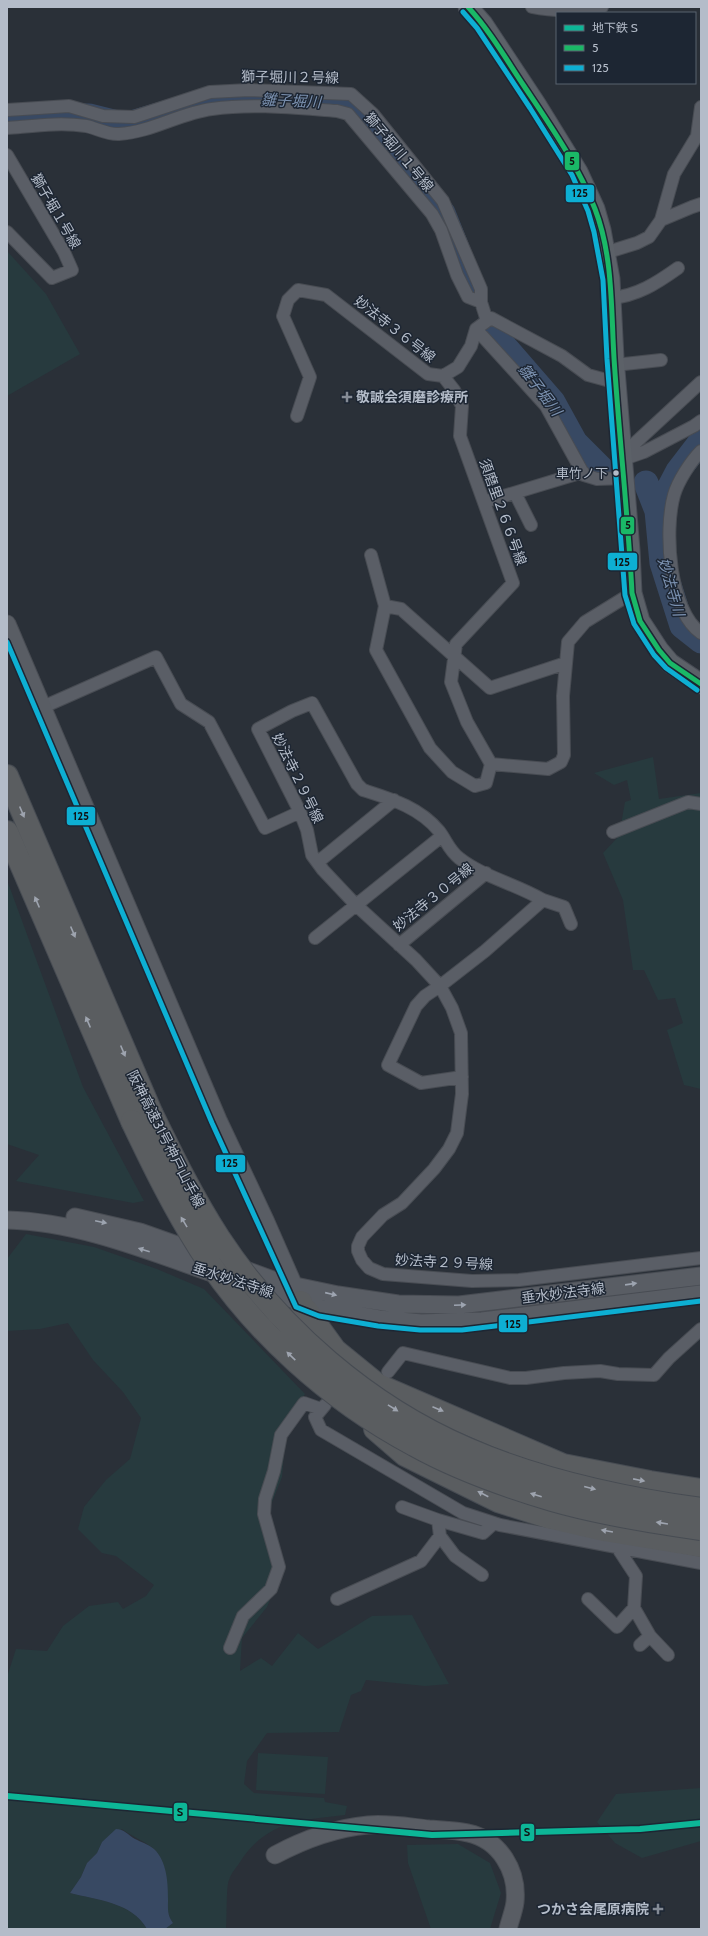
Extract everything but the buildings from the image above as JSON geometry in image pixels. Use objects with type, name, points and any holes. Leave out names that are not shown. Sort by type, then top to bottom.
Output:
[{"type":"highway","name":"阪神高速31号神戸山手線","points":[[7,776],[177,1211],[201,1250],[258,1324],[292,1358],[329,1389],[370,1419],[414,1445],[459,1467],[553,1500],[604,1512],[701,1529]]},
{"type":"highway","name":"阪神高速31号神戸山手線","points":[[7,832],[141,1117],[245,1274],[272,1306],[306,1340],[340,1370],[380,1400],[423,1426],[462,1446],[516,1467],[560,1481],[612,1494],[701,1509]]},
{"type":"highway","points":[[297,1294],[336,1350],[378,1385],[563,1465],[650,1482],[701,1490]]},
{"type":"highway","points":[[297,1294],[312,1355],[332,1384],[361,1418],[405,1455],[498,1502],[548,1517],[604,1530],[701,1546]]},
{"type":"main road","points":[[468,7],[483,24],[532,98],[578,172],[595,209],[602,230],[611,298],[632,593],[640,622],[659,650],[670,663],[701,684]]},
{"type":"street","points":[[532,7],[545,10],[582,11],[602,7]]},
{"type":"street","name":"獅子堀川２号線","points":[[7,110],[69,106],[103,116],[134,117],[210,92],[249,90],[351,94],[373,114],[443,201],[481,289],[480,302]]},
{"type":"street","name":"獅子堀川１号線","points":[[7,128],[43,125],[85,126],[118,134],[157,127],[183,116],[212,108],[256,106],[337,111],[348,114],[432,214],[441,230],[457,275],[468,297],[480,302]]},
{"type":"street","points":[[606,253],[631,246],[649,237],[661,220],[674,174],[697,136],[701,107]]},
{"type":"street","name":"獅子堀１号線","points":[[7,155],[64,252],[72,270],[52,278],[7,232]]},
{"type":"street","points":[[661,220],[692,206],[701,204]]},
{"type":"street","points":[[611,298],[623,297],[650,287],[678,268]]},
{"type":"street","name":"妙法寺３６号線","points":[[297,416],[310,377],[283,316],[288,300],[298,290],[326,295],[428,374],[443,376],[458,367],[471,346],[476,329]]},
{"type":"street","points":[[480,302],[487,321]]},
{"type":"street","points":[[625,478],[597,479],[584,475],[546,406],[476,329],[491,318],[562,356],[588,375],[610,381],[616,373],[661,360]]},
{"type":"street","name":"須磨里２６６号線","points":[[443,376],[454,390],[462,406],[460,436],[513,583],[456,644],[451,682],[468,722],[491,764]]},
{"type":"street","points":[[623,455],[701,382]]},
{"type":"street","points":[[623,455],[644,452],[701,421]]},
{"type":"street","points":[[701,451],[692,460],[674,495],[668,543],[675,583],[684,613],[701,633]]},
{"type":"street","points":[[484,502],[583,472]]},
{"type":"street","points":[[515,493],[531,525]]},
{"type":"street","points":[[371,555],[384,606],[376,650],[430,748],[452,772],[475,786],[486,782],[491,764],[548,769],[561,762],[564,755],[563,696],[568,642],[585,622],[632,593]]},
{"type":"street","points":[[384,606],[400,609],[454,658],[490,688],[566,663]]},
{"type":"street","points":[[7,624],[215,1113],[266,1220],[297,1294]]},
{"type":"street","points":[[43,707],[156,657],[181,704],[209,722],[265,828],[300,812]]},
{"type":"street","name":"妙法寺２９号線","points":[[571,924],[564,907],[543,900],[486,873],[459,858],[446,846],[442,836],[427,820],[409,806],[362,790],[357,784],[312,703],[292,711],[258,729],[300,812],[307,830],[312,855],[356,905],[440,986],[452,1008],[461,1033],[462,1094],[457,1133],[449,1148],[434,1169],[402,1203],[383,1215],[362,1237],[358,1246],[358,1251],[362,1260],[369,1268],[383,1274],[472,1281],[511,1280],[701,1258]]},
{"type":"street","points":[[318,862],[394,800]]},
{"type":"street","points":[[613,832],[688,802],[701,804]]},
{"type":"street","points":[[315,938],[442,836]]},
{"type":"street","name":"妙法寺３０号線","points":[[399,945],[486,873]]},
{"type":"street","points":[[462,1077],[421,1083],[388,1065],[416,1006],[425,996],[485,951],[543,900]]},
{"type":"street","name":"垂水妙法寺線","points":[[7,1208],[46,1212],[140,1232],[280,1283],[297,1294],[334,1312],[378,1319],[421,1323],[462,1323],[701,1294]]},
{"type":"street","name":"垂水妙法寺線","points":[[7,1220],[48,1224],[89,1231],[297,1294],[338,1295],[398,1304],[460,1305],[696,1279]]},
{"type":"street","points":[[684,1260],[696,1279]]},
{"type":"street","points":[[388,1372],[403,1353],[510,1378],[526,1378],[564,1373],[600,1371],[635,1376],[654,1374],[701,1329]]},
{"type":"street","points":[[230,1648],[243,1616],[270,1589],[278,1567],[264,1514],[265,1498],[274,1471],[281,1435],[304,1403],[323,1407],[315,1417],[321,1430],[463,1513],[494,1523],[701,1563]]},
{"type":"street","points":[[402,1507],[438,1520],[483,1533],[494,1523]]},
{"type":"street","points":[[438,1520],[440,1536],[455,1556],[482,1575]]},
{"type":"street","points":[[337,1599],[421,1561],[440,1536]]},
{"type":"street","points":[[616,1547],[636,1576],[634,1608],[650,1636],[668,1655]]},
{"type":"street","points":[[588,1599],[617,1627],[634,1608]]},
{"type":"street","points":[[640,1645],[650,1636]]},
{"type":"street","points":[[275,1855],[298,1843],[368,1825],[386,1825],[473,1834],[488,1840],[503,1855],[511,1870],[515,1902],[508,1929]]},
{"type":"green space","points":[[7,251],[46,294],[80,354],[7,396]]},
{"type":"green space","points":[[653,757],[659,799],[701,793],[701,1089],[684,1085],[667,1030],[683,1023],[675,998],[658,1000],[644,970],[633,970],[623,900],[603,853],[619,836],[625,802],[631,800],[627,780],[614,785],[594,773]]},
{"type":"green space","points":[[7,880],[83,1087],[144,1201],[133,1203],[16,1181],[39,1155],[7,1144]]},
{"type":"green space","points":[[26,1234],[94,1247],[157,1269],[204,1289],[305,1394],[290,1417],[285,1441],[282,1477],[269,1510],[284,1565],[267,1607],[242,1638],[240,1671],[261,1658],[272,1666],[298,1633],[318,1649],[372,1616],[412,1615],[449,1684],[425,1686],[366,1680],[361,1691],[351,1695],[339,1732],[267,1733],[247,1761],[244,1784],[254,1793],[324,1798],[325,1802],[347,1806],[345,1815],[300,1821],[286,1825],[273,1830],[250,1848],[228,1883],[226,1929],[165,1929],[173,1923],[169,1916],[165,1870],[162,1860],[153,1848],[122,1829],[102,1842],[97,1853],[87,1863],[81,1877],[70,1893],[102,1900],[123,1908],[140,1920],[147,1929],[7,1929],[7,1677],[16,1649],[47,1651],[63,1626],[89,1606],[118,1602],[123,1609],[146,1596],[154,1585],[116,1556],[102,1553],[78,1529],[84,1507],[106,1480],[130,1459],[141,1418],[123,1392],[93,1360],[68,1323],[40,1329],[7,1331],[7,1259]]},
{"type":"green space","points":[[258,1753],[328,1757],[325,1794],[256,1790]]},
{"type":"green space","points":[[701,1788],[701,1841],[642,1858],[615,1843],[597,1822],[616,1794]]},
{"type":"green space","points":[[458,1844],[490,1863],[501,1893],[490,1929],[431,1929],[408,1863],[407,1845]]},
{"type":"water","points":[[116,1829],[124,1831],[135,1839],[152,1847],[162,1860],[167,1879],[168,1912],[173,1923],[165,1929],[147,1929],[132,1913],[123,1908],[102,1900],[70,1893],[81,1877],[87,1863],[97,1853],[102,1842]]},
{"type":"waterway","name":"雛子堀川","points":[[7,120],[51,116],[89,116],[125,125],[212,99],[266,99],[353,105],[443,213],[475,293]]},
{"type":"waterway","name":"雛子堀川","points":[[488,327],[553,402],[575,442],[605,472]]},
{"type":"waterway","name":"妙法寺川","points":[[701,441],[678,471],[657,511],[662,563],[682,626],[701,641]]},
{"type":"waterway","name":"雛子堀川","points":[[646,483],[657,511]]},
{"type":"metro line","name":"S","points":[[7,1796],[432,1835],[640,1829],[701,1823]]},
{"type":"transit line","name":"5","points":[[468,7],[491,35],[553,130],[572,161],[595,209],[605,245],[610,282],[616,387],[632,593],[640,621],[659,650],[670,663],[701,684]]},
{"type":"transit line","name":"125","points":[[463,12],[477,28],[530,108],[572,175],[588,211],[594,232],[603,280],[607,359],[625,595],[634,624],[654,655],[666,668],[697,690]]},
{"type":"transit line","name":"125","points":[[7,642],[212,1123],[296,1307],[319,1316],[378,1326],[420,1330],[462,1330],[701,1301]]},
{"type":"place","name":"敬誠会須磨診療所","points":[[347,397]]},
{"type":"place","name":"車竹ノ下","points":[[616,473]]},
{"type":"place","name":"つかさ会尾原病院","points":[[658,1909]]}]
